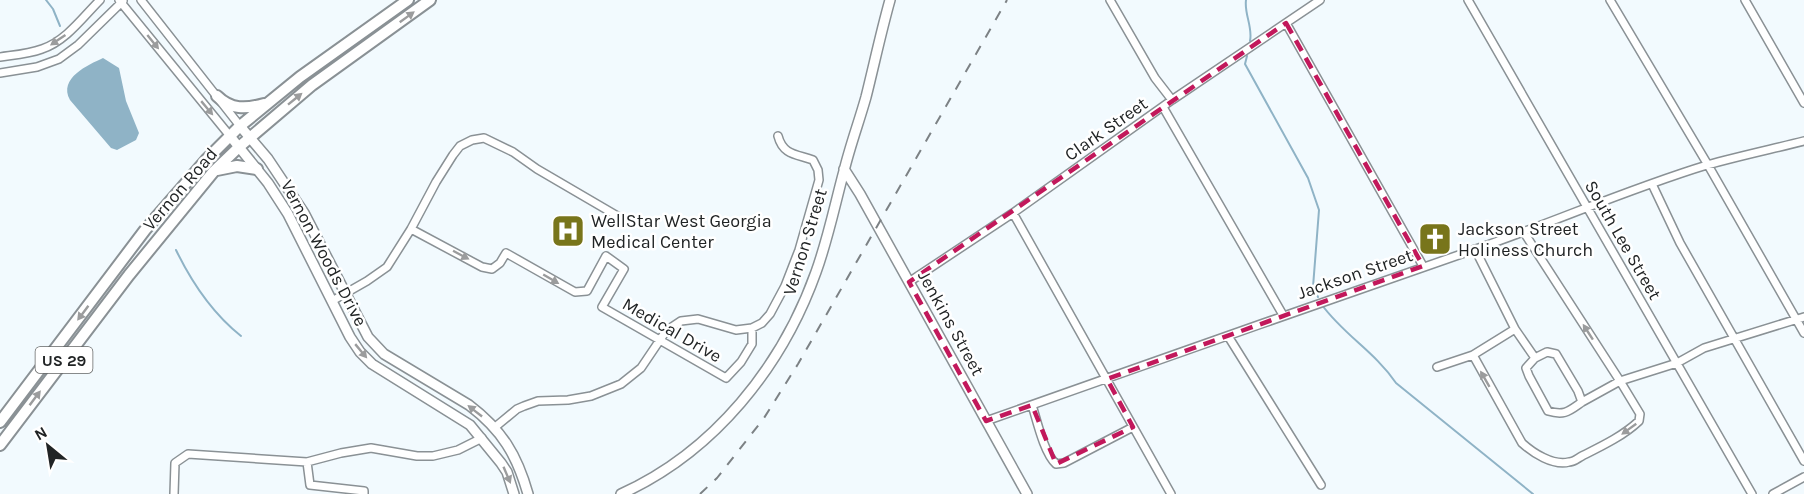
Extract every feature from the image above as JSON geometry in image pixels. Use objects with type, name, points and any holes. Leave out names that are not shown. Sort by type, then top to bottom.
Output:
[{"type":"main road","name":"Vernon Road","points":[[0,422],[145,230],[184,184],[230,136],[321,60],[408,0]]},
{"type":"main road","name":"Vernon Road","points":[[0,445],[129,275],[214,171],[290,103],[430,0]]},
{"type":"main road","points":[[217,96],[226,104],[236,108],[250,108],[267,103]]},
{"type":"main road","points":[[214,171],[237,166],[257,169]]},
{"type":"street","points":[[0,57],[34,51],[57,42],[100,0]]},
{"type":"street","name":"Vernon Woods Drive","points":[[141,0],[268,159],[319,240],[363,330],[378,349],[469,405],[494,428],[514,456],[528,494]]},
{"type":"street","name":"Vernon Street","points":[[621,494],[661,472],[702,442],[740,403],[764,373],[794,324],[824,249],[890,0]]},
{"type":"street","points":[[1110,0],[1155,78],[1172,100]]},
{"type":"street","name":"Clark Street","points":[[909,282],[1013,213],[1172,100],[1320,0]]},
{"type":"street","name":"South Lee Street","points":[[1468,0],[1752,494]]},
{"type":"street","points":[[1610,0],[1804,333]]},
{"type":"street","points":[[1745,0],[1804,103]]},
{"type":"street","name":"Vernon Woods Drive","points":[[0,73],[37,67],[59,59],[78,45],[121,1],[257,169],[288,214],[355,344],[372,364],[470,424],[495,453],[507,472],[514,494]]},
{"type":"street","points":[[1286,23],[1423,266]]},
{"type":"street","points":[[1163,107],[1283,315]]},
{"type":"street","points":[[174,494],[175,463],[188,454],[307,462],[362,448],[417,456],[441,455],[459,450],[482,438],[517,409],[524,406],[538,401],[568,400],[591,396],[621,384],[641,368],[658,340],[674,324],[690,318],[736,330],[752,328],[762,323],[770,314],[785,286],[799,250],[819,180],[818,170],[813,160],[787,152],[782,148],[778,136]]},
{"type":"street","points":[[332,301],[387,267],[411,229],[436,182],[460,146],[472,140],[484,138],[513,152],[537,169],[626,221]]},
{"type":"street","name":"Jackson Street","points":[[986,421],[1652,184],[1708,165],[1804,141]]},
{"type":"street","name":"Jenkins Street","points":[[844,169],[1027,494]]},
{"type":"street","points":[[1652,184],[1680,243],[1804,461]]},
{"type":"street","points":[[1013,213],[1171,494]]},
{"type":"street","name":"Medical Drive","points":[[411,229],[482,267],[492,269],[500,263],[506,253],[575,292],[587,291],[606,256],[624,269],[602,307],[726,378],[741,362],[752,344],[752,328]]},
{"type":"street","points":[[1473,355],[1522,443],[1532,451],[1555,462],[1569,463],[1601,447],[1640,421],[1640,414],[1620,381],[1523,231]]},
{"type":"street","points":[[1474,249],[1515,329],[1535,358]]},
{"type":"street","points":[[1582,402],[1556,354],[1547,352],[1535,358],[1526,368],[1528,376],[1548,411],[1564,414],[1620,381],[1677,363],[1704,348],[1804,316]]},
{"type":"street","points":[[1437,367],[1473,355],[1515,329]]},
{"type":"street","points":[[1228,336],[1322,485]]},
{"type":"street","points":[[1032,405],[1047,451],[1051,460],[1056,464],[1064,464],[1133,426]]},
{"type":"street","points":[[307,462],[310,485],[364,491],[364,494]]},
{"type":"street","points":[[1773,494],[1804,477]]},
{"type":"highlighted area","points":[[1286,23],[1423,266],[1107,379],[1133,427],[1056,464],[1032,405],[986,421],[909,282]]},
{"type":"water","points":[[103,58],[119,68],[126,101],[139,133],[136,140],[117,150],[111,148],[70,100],[67,92],[68,85],[76,73]]},
{"type":"waterway","points":[[46,0],[53,9],[60,26]]},
{"type":"waterway","points":[[1246,0],[1250,41]]},
{"type":"waterway","points":[[1247,56],[1245,64],[1308,178],[1319,210],[1313,287],[1318,297]]},
{"type":"waterway","points":[[176,250],[204,297],[221,318],[241,336]]},
{"type":"waterway","points":[[1322,305],[1379,362],[1396,383],[1533,494]]},
{"type":"railway","points":[[700,494],[717,478],[764,418],[798,364],[1007,0]]},
{"type":"place","name":"WellStar West Georgia Medical Center","points":[[568,231]]},
{"type":"place","name":"Jackson Street Holiness Church","points":[[1435,239]]}]
